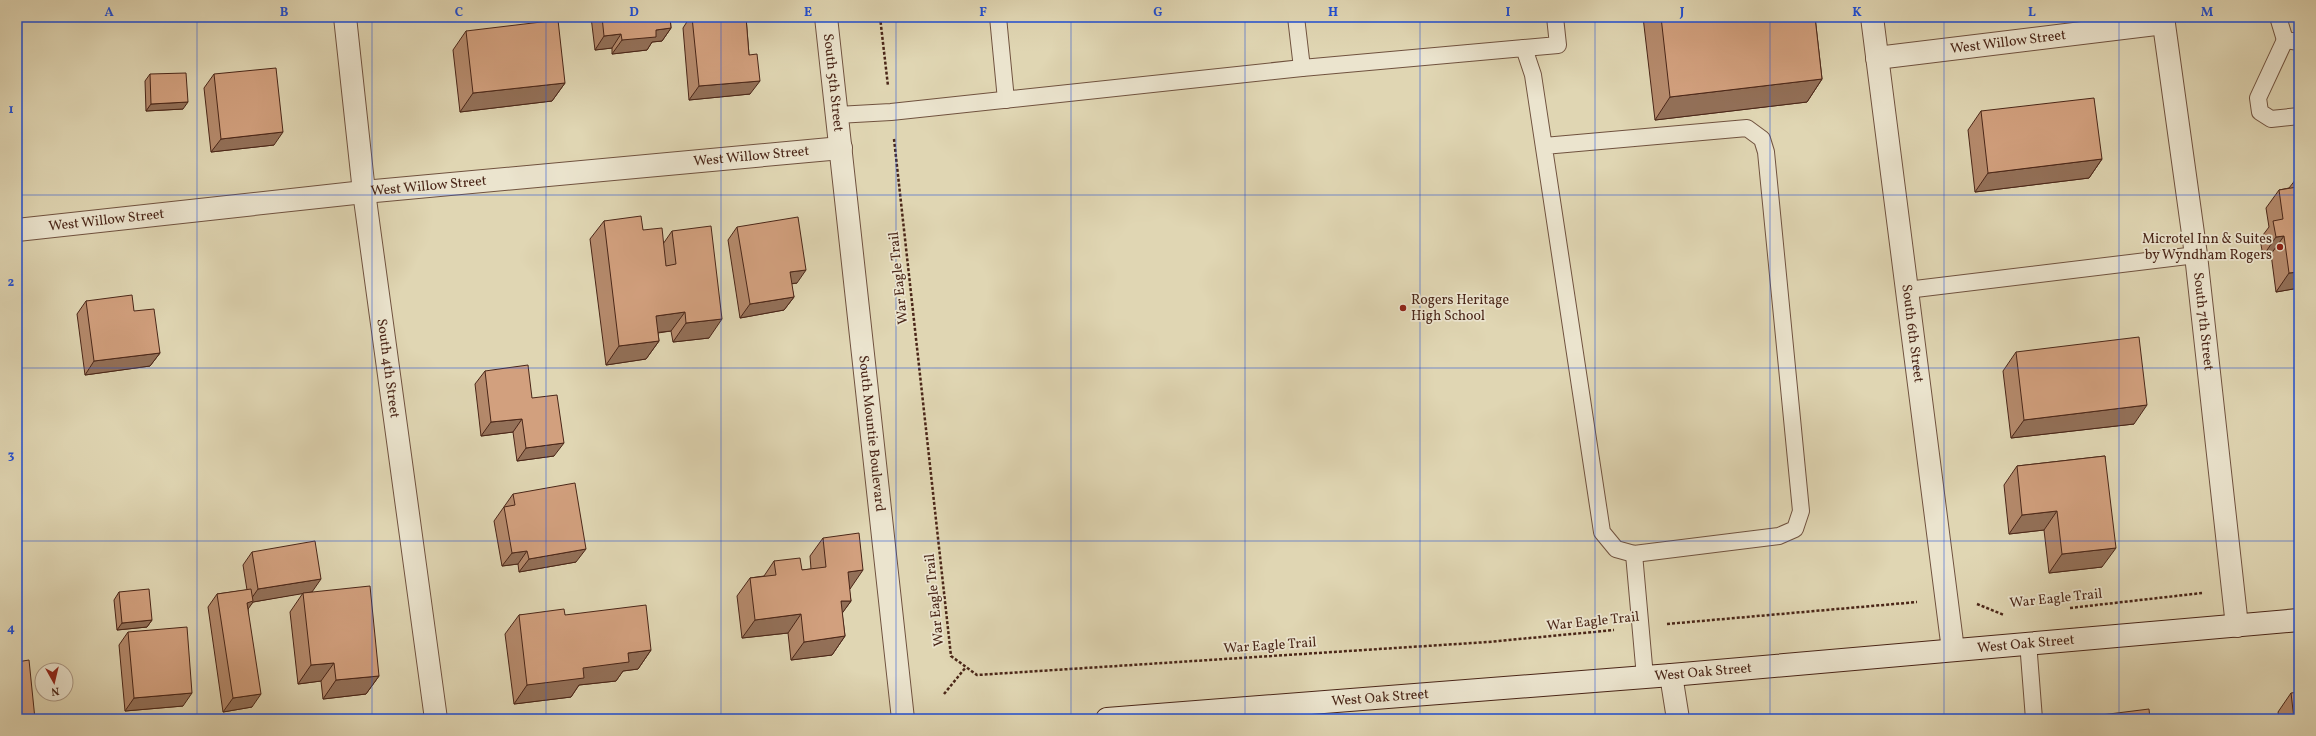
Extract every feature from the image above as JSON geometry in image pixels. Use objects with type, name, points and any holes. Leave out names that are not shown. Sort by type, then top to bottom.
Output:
[{"type":"street","name":"South 4th Street","points":[[345,17],[364,192],[436,719]]},
{"type":"street","name":"South 5th Street","points":[[826,17],[840,148]]},
{"type":"street","name":"South 6th Street","points":[[1872,17],[1953,650]]},
{"type":"street","name":"West Willow Street","points":[[1877,58],[2163,20]]},
{"type":"street","name":"South 7th Street","points":[[2163,20],[2196,255],[2237,626]]},
{"type":"street","name":"West Willow Street","points":[[17,230],[364,192],[840,148]]},
{"type":"street","name":"South Mountie Boulevard","points":[[840,148],[903,719]]},
{"type":"street","name":"West Oak Street","points":[[1107,719],[1671,675],[2028,642],[2299,620]]},
{"type":"street","points":[[1671,675],[1678,719]]},
{"type":"lane","points":[[998,17],[1006,100]]},
{"type":"lane","points":[[1296,17],[1302,68]]},
{"type":"lane","points":[[837,115],[891,112],[1302,68],[1558,45],[1555,17]]},
{"type":"lane","points":[[2278,17],[2292,41],[2258,98],[2260,112],[2271,119],[2299,116]]},
{"type":"lane","points":[[1524,48],[1533,75],[1602,532],[1616,548],[1634,554],[1779,536],[1795,529],[1801,511],[1766,152],[1762,139],[1747,128],[1544,146]]},
{"type":"lane","points":[[1907,290],[2196,255]]},
{"type":"lane","points":[[1634,554],[1645,677]]},
{"type":"lane","points":[[2028,642],[2034,719]]},
{"type":"path","name":"War Eagle Trail","points":[[880,17],[951,656],[977,675],[1488,642],[1641,626],[1947,599],[1970,601],[2005,615]]},
{"type":"path","name":"War Eagle Trail","points":[[2068,608],[2234,589]]},
{"type":"path","points":[[944,694],[966,666]]},
{"type":"building","points":[[602,17],[670,17],[671,28],[656,30],[656,37],[622,40],[621,34],[604,36]]},
{"type":"building","points":[[692,17],[746,17],[749,55],[757,54],[760,81],[699,86]]},
{"type":"building","points":[[1661,17],[1815,17],[1822,79],[1670,97]]},
{"type":"building","points":[[558,20],[565,83],[473,93],[466,31]]},
{"type":"building","points":[[276,68],[283,132],[221,139],[214,74]]},
{"type":"building","points":[[186,73],[188,102],[151,104],[150,74]]},
{"type":"building","points":[[2094,98],[2102,159],[1988,173],[1981,111]]},
{"type":"building","points":[[2299,178],[2299,272],[2289,273],[2284,236],[2276,237],[2273,221],[2283,219],[2279,190],[2297,187],[2296,179]]},
{"type":"building","points":[[641,216],[643,230],[662,228],[666,266],[676,264],[672,231],[711,226],[722,319],[686,323],[685,312],[656,316],[659,341],[619,346],[604,221]]},
{"type":"building","points":[[798,217],[806,270],[790,272],[794,297],[750,304],[737,227]]},
{"type":"building","points":[[132,295],[134,311],[154,309],[160,353],[94,361],[86,301]]},
{"type":"building","points":[[2139,337],[2147,405],[2024,420],[2016,352]]},
{"type":"building","points":[[528,365],[532,398],[557,395],[564,443],[526,448],[522,419],[491,422],[485,371]]},
{"type":"building","points":[[2105,456],[2116,548],[2062,554],[2057,511],[2022,515],[2017,466]]},
{"type":"building","points":[[575,483],[586,549],[529,559],[527,551],[512,553],[504,507],[515,505],[513,494]]},
{"type":"building","points":[[859,533],[863,570],[848,572],[851,601],[841,601],[845,636],[804,642],[801,614],[755,620],[750,578],[776,575],[774,561],[800,558],[802,570],[826,567],[823,538]]},
{"type":"building","points":[[315,541],[321,579],[258,589],[252,552]]},
{"type":"building","points":[[370,586],[379,676],[336,680],[334,663],[311,665],[303,593]]},
{"type":"building","points":[[149,589],[152,620],[122,623],[119,592]]},
{"type":"building","points":[[251,589],[253,601],[247,603],[261,694],[233,698],[217,594]]},
{"type":"building","points":[[646,605],[651,650],[628,653],[629,662],[583,668],[584,678],[527,685],[519,615],[564,609],[565,615]]},
{"type":"building","points":[[187,627],[192,693],[134,698],[128,632]]},
{"type":"building","points":[[29,660],[35,719],[17,719],[17,662]]},
{"type":"building","points":[[2299,692],[2299,719],[2294,719],[2291,693]]},
{"type":"building","points":[[2149,709],[2150,719],[2102,719],[2101,715]]},
{"type":"place","name":"Microtel Inn & Suites by Wyndham Rogers","points":[[2280,247]]},
{"type":"place","name":"Rogers Heritage High School","points":[[1403,308]]}]
